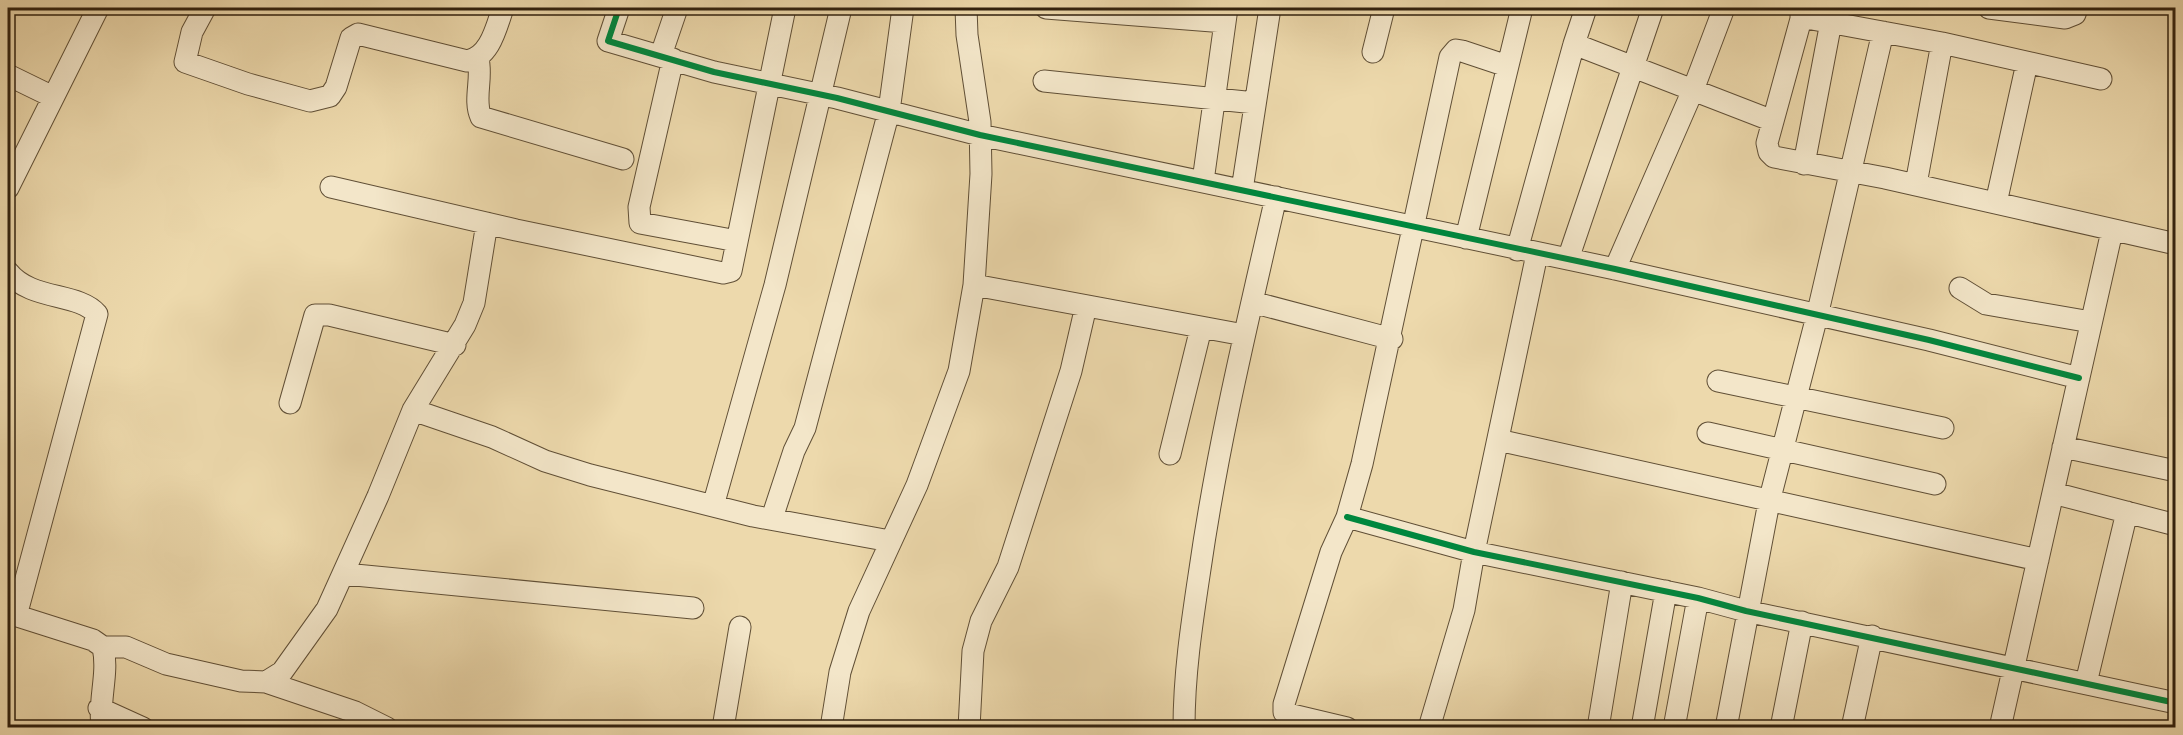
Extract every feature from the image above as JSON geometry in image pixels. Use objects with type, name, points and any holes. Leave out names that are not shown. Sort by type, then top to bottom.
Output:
[{"type":"street","points":[[8,188],[98,8]]},
{"type":"street","points":[[205,8],[192,32],[185,63],[310,101],[330,96],[336,87],[351,38],[358,34],[458,60],[477,59],[487,49],[503,8]]},
{"type":"street","points":[[619,8],[608,41],[768,85],[889,111],[980,135],[1615,269],[1929,340],[2079,378]]},
{"type":"street","points":[[676,8],[639,207],[640,223],[736,241]]},
{"type":"street","points":[[331,187],[723,273],[730,271],[785,8]]},
{"type":"street","points":[[713,506],[775,285],[841,8]]},
{"type":"street","points":[[772,518],[794,451],[805,428],[889,111],[903,8]]},
{"type":"street","points":[[831,728],[840,672],[859,611],[917,485],[959,372],[974,285],[981,174],[980,135],[966,35],[966,8]]},
{"type":"street","points":[[1046,8],[1226,15],[1203,181]]},
{"type":"street","points":[[1242,190],[1270,8]]},
{"type":"street","points":[[1374,52],[1384,8]]},
{"type":"street","points":[[1466,238],[1522,8]]},
{"type":"street","points":[[1430,728],[1464,610],[1498,440],[1527,252],[1574,44],[1586,8]]},
{"type":"street","points":[[1568,259],[1653,8]]},
{"type":"street","points":[[1615,269],[1693,90],[1724,8]]},
{"type":"street","points":[[1989,8],[2065,18],[2075,14],[2078,8]]},
{"type":"street","points":[[2101,79],[1942,43],[1831,22],[1802,12],[1767,143],[1769,152],[1780,160],[1916,184],[2175,244]]},
{"type":"street","points":[[1804,164],[1831,22]]},
{"type":"street","points":[[1725,728],[1769,502],[1818,316],[1882,32]]},
{"type":"street","points":[[1916,184],[1942,43]]},
{"type":"street","points":[[1574,44],[1773,122]]},
{"type":"street","points":[[1347,728],[1288,714],[1283,708],[1331,552],[1347,517],[1362,464],[1392,339],[1413,225],[1452,53],[1462,51],[1507,66]]},
{"type":"street","points":[[477,59],[481,76],[478,111],[481,117],[488,121],[623,159]]},
{"type":"street","points":[[1996,203],[2027,63]]},
{"type":"street","points":[[8,75],[53,97]]},
{"type":"street","points":[[1044,81],[1255,103]]},
{"type":"street","points":[[1184,728],[1184,674],[1205,533],[1244,335],[1276,197]]},
{"type":"street","points":[[266,682],[282,672],[302,647],[327,609],[345,574],[413,410],[455,345],[474,303],[487,223]]},
{"type":"street","points":[[2000,728],[2112,231]]},
{"type":"street","points":[[8,272],[18,283],[28,288],[90,306],[97,314],[12,615],[93,640],[103,647],[126,647],[166,664],[241,681],[266,682],[355,712],[387,728]]},
{"type":"street","points":[[974,285],[1244,335]]},
{"type":"street","points":[[1960,288],[1986,304],[2091,322]]},
{"type":"street","points":[[1252,302],[1392,339]]},
{"type":"street","points":[[969,728],[973,651],[981,621],[1012,556],[1071,372],[1086,306]]},
{"type":"street","points":[[290,403],[315,315],[329,315],[455,345]]},
{"type":"street","points":[[1170,454],[1201,328]]},
{"type":"street","points":[[1718,381],[1795,399],[1943,428]]},
{"type":"street","points":[[413,410],[492,437],[545,461],[713,506],[890,541]]},
{"type":"street","points":[[1708,433],[1935,483]]},
{"type":"street","points":[[1498,440],[2038,560]]},
{"type":"street","points":[[2063,447],[2175,471]]},
{"type":"street","points":[[2053,493],[2175,525]]},
{"type":"street","points":[[2086,683],[2127,512]]},
{"type":"street","points":[[1347,517],[1474,552],[1666,591],[1746,611],[1872,636],[2175,703]]},
{"type":"street","points":[[345,574],[693,609]]},
{"type":"street","points":[[1598,728],[1622,582]]},
{"type":"street","points":[[1642,728],[1666,591]]},
{"type":"street","points":[[1674,728],[1698,598]]},
{"type":"street","points":[[1781,728],[1802,622]]},
{"type":"street","points":[[723,728],[740,627]]},
{"type":"street","points":[[1852,728],[1872,636]]},
{"type":"street","points":[[103,647],[107,663],[100,718],[143,728]]},
{"type":"cycle path","points":[[619,8],[608,41],[714,72],[837,98],[980,135],[1615,269],[1929,340],[2079,378]]},
{"type":"cycle path","points":[[1347,517],[1474,552],[1698,598],[1746,611],[2176,703]]}]
